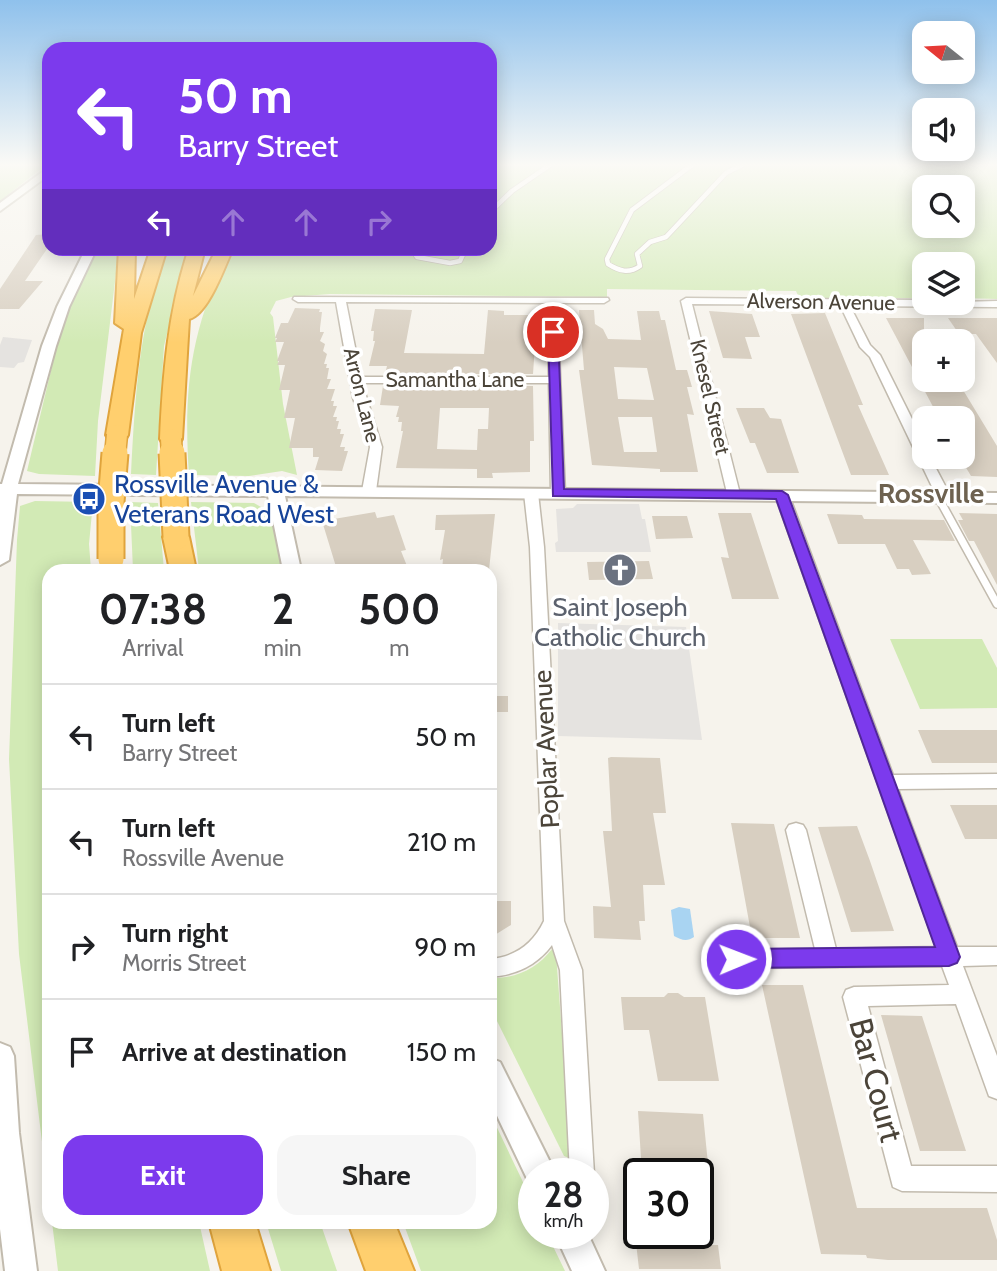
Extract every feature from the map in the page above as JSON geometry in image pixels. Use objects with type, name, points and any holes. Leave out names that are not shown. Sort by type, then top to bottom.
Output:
[{"type":"highway","points":[[112,564],[111,502],[127,256]]},
{"type":"highway","points":[[117,435],[132,333],[156,256]]},
{"type":"highway","points":[[182,564],[176,537],[171,439],[179,323],[195,256]]},
{"type":"highway","points":[[179,323],[199,301],[221,256]]},
{"type":"highway","points":[[234,1229],[246,1271]]},
{"type":"highway","points":[[355,1229],[370,1271]]},
{"type":"highway","points":[[374,1229],[390,1271]]},
{"type":"street","points":[[0,560],[5,489],[49,346],[63,307],[88,256]]},
{"type":"street","points":[[298,299],[604,300]]},
{"type":"street","name":"Arron Lane","points":[[341,300],[355,380],[376,447],[369,491]]},
{"type":"street","points":[[552,300],[558,493]]},
{"type":"street","name":"Alverson Avenue","points":[[686,301],[997,304]]},
{"type":"street","name":"Knesel Street","points":[[686,301],[733,494]]},
{"type":"street","points":[[843,302],[865,347],[875,355],[912,431]]},
{"type":"street","name":"Samantha Lane","points":[[355,380],[554,380]]},
{"type":"street","points":[[929,469],[941,497]]},
{"type":"street","points":[[5,489],[997,498]]},
{"type":"street","points":[[275,490],[291,564]]},
{"type":"street","name":"Poplar Avenue","points":[[530,493],[537,547],[554,921],[570,970],[581,1158]]},
{"type":"street","points":[[782,495],[997,1088]]},
{"type":"street","points":[[886,782],[997,781]]},
{"type":"street","points":[[796,830],[828,957]]},
{"type":"street","points":[[497,967],[518,963],[537,952],[548,937],[554,921]]},
{"type":"street","points":[[736,959],[997,956]]},
{"type":"street","name":"Bar Court","points":[[963,994],[854,996],[902,1178],[997,1179]]},
{"type":"street","points":[[0,1056],[4,1133],[21,1271]]},
{"type":"street","points":[[497,1085],[533,1158]]},
{"type":"street","points":[[578,1249],[589,1270]]},
{"type":"street","points":[[587,1249],[589,1270]]},
{"type":"lane","points":[[625,224],[607,258],[608,264],[628,272],[637,270],[637,254],[641,248],[654,239],[666,237],[678,224]]},
{"type":"lane","points":[[416,256],[453,263],[460,261],[462,256]]},
{"type":"lane","points":[[941,497],[997,604]]},
{"type":"green space","points":[[497,224],[912,224],[912,238],[975,238],[975,224],[997,224],[997,299],[975,298],[975,252],[912,252],[912,298],[799,298],[796,291],[607,289],[607,297],[330,294],[276,301],[270,313],[273,317],[283,404],[297,475],[282,471],[249,476],[189,475],[189,386],[198,332],[206,305],[227,256],[497,256]]},
{"type":"green space","points":[[93,256],[118,256],[98,421],[95,476],[39,474],[27,471],[58,341],[74,292]]},
{"type":"green space","points":[[165,256],[186,256],[164,346],[156,475],[131,474],[140,360]]},
{"type":"green space","points":[[35,501],[93,502],[89,544],[91,564],[42,564],[42,1142],[19,954],[9,759],[20,506]]},
{"type":"green space","points":[[130,502],[158,503],[163,564],[133,564]]},
{"type":"green space","points":[[191,502],[254,503],[261,507],[269,506],[282,564],[198,564]]},
{"type":"green space","points":[[890,639],[982,639],[997,668],[997,708],[920,709]]},
{"type":"green space","points":[[552,949],[556,954],[571,1153],[569,1158],[564,1156],[497,1021],[497,978],[517,975],[540,962]]},
{"type":"green space","points":[[497,1128],[518,1172],[518,1249],[554,1249],[565,1271],[421,1271],[406,1229],[497,1229]]},
{"type":"green space","points":[[53,1229],[201,1229],[210,1271],[58,1271]]},
{"type":"green space","points":[[268,1229],[322,1229],[337,1271],[281,1271]]},
{"type":"shaded area","points":[[3,337],[32,340],[24,362],[18,363],[14,368],[0,367],[0,345]]},
{"type":"shaded area","points":[[577,504],[639,504],[642,519],[645,519],[651,552],[556,552],[556,509],[573,508]]},
{"type":"shaded area","points":[[558,623],[686,627],[702,740],[558,736]]},
{"type":"water","points":[[679,907],[690,909],[694,937],[689,940],[674,936],[671,910]]},
{"type":"building","points":[[36,235],[42,235],[42,256],[25,281],[43,281],[19,309],[0,309],[0,289]]},
{"type":"building","points":[[295,308],[320,309],[319,312],[322,312],[320,332],[324,332],[320,341],[325,344],[323,351],[327,354],[324,364],[329,368],[327,379],[331,379],[327,389],[335,389],[331,401],[334,401],[333,406],[337,406],[333,417],[337,417],[336,421],[339,421],[337,429],[341,429],[340,434],[344,434],[340,447],[345,447],[344,451],[348,451],[342,471],[315,470],[319,457],[313,457],[313,448],[289,448],[295,418],[284,418],[290,390],[279,390],[285,365],[277,365],[277,361],[284,342],[275,342],[275,338],[281,323],[288,323]]},
{"type":"building","points":[[375,309],[412,310],[404,353],[484,354],[488,310],[504,311],[504,315],[537,315],[533,374],[385,374],[387,366],[369,366],[375,341],[374,331],[371,331]]},
{"type":"building","points":[[579,310],[594,310],[595,324],[603,329],[608,339],[641,340],[637,311],[659,311],[661,320],[665,320],[676,370],[687,370],[692,387],[687,387],[694,415],[687,414],[698,472],[660,472],[660,469],[592,465],[579,370],[584,370]],"holes":[[[614,367],[647,368],[654,400],[618,399]],[[618,417],[652,417],[657,452],[624,452]]]},
{"type":"building","points":[[709,311],[752,314],[760,337],[745,337],[752,359],[723,358]]},
{"type":"building","points":[[825,313],[863,405],[858,405],[889,475],[851,475],[791,314]]},
{"type":"building","points":[[886,318],[924,318],[924,329],[912,329],[912,367]]},
{"type":"building","points":[[948,318],[997,318],[997,363],[975,334],[975,329],[956,329]]},
{"type":"building","points":[[383,386],[533,386],[534,441],[530,441],[530,472],[492,473],[493,478],[477,478],[477,469],[396,468],[403,431],[402,422],[398,422],[399,417],[396,417],[399,406],[380,405]],"holes":[[[440,408],[489,408],[488,429],[478,429],[477,450],[437,449]]]},
{"type":"building","points":[[925,392],[964,392],[973,406],[933,406]]},
{"type":"building","points":[[736,408],[764,408],[770,418],[781,419],[799,473],[767,473],[755,443],[750,443]]},
{"type":"building","points":[[975,410],[997,446],[997,477],[971,476],[967,469],[975,469]]},
{"type":"building","points":[[375,512],[377,518],[394,515],[406,550],[401,551],[406,564],[335,564],[322,521]]},
{"type":"building","points":[[718,513],[751,513],[779,599],[732,599],[721,557],[729,558]]},
{"type":"building","points":[[959,513],[997,514],[997,585],[974,541],[969,541],[958,520],[963,520]]},
{"type":"building","points":[[495,514],[490,564],[443,564],[443,559],[440,560],[445,530],[435,530],[436,515]]},
{"type":"building","points":[[827,514],[862,515],[864,519],[944,520],[955,541],[913,540],[931,574],[912,575],[909,569],[897,569],[885,544],[838,544]]},
{"type":"building","points":[[652,516],[687,516],[693,538],[656,539]]},
{"type":"building","name":"Saint Joseph Catholic Church","points":[[649,561],[653,579],[589,580],[587,562]]},
{"type":"building","points":[[497,696],[508,696],[508,712],[497,712]]},
{"type":"building","points":[[918,730],[997,730],[997,763],[932,763]]},
{"type":"building","points":[[608,758],[660,758],[666,813],[653,813],[665,885],[643,885],[645,921],[639,921],[641,940],[594,938],[593,906],[611,907],[603,831],[612,831]]},
{"type":"building","points":[[950,805],[997,805],[997,839],[965,839]]},
{"type":"building","points":[[731,823],[774,824],[800,938],[752,938]]},
{"type":"building","points":[[857,826],[894,931],[851,932],[818,827]]},
{"type":"building","points":[[497,901],[511,901],[511,925],[497,934]]},
{"type":"building","points":[[762,985],[803,985],[857,1208],[987,1208],[997,1240],[997,1260],[888,1260],[867,1258],[866,1255],[821,1254]]},
{"type":"building","points":[[668,993],[678,993],[684,997],[705,997],[719,1081],[658,1081],[649,1030],[624,1030],[621,997],[664,997]]},
{"type":"building","points":[[881,1015],[922,1016],[966,1151],[920,1151]]},
{"type":"building","points":[[638,1111],[703,1114],[707,1158],[641,1158]]},
{"type":"building","points":[[714,1245],[718,1245],[721,1269],[639,1269],[637,1249],[714,1249]]},
{"type":"place","name":"Rossville Avenue & Veterans Road West","points":[[89,499]]},
{"type":"place","name":"Saint Joseph Catholic Church","points":[[620,570]]},
{"type":"district","name":"Rossville","points":[[931,493]]},
{"type":"route","points":[[553,332],[558,493],[782,495],[949,957],[736,959]]}]
